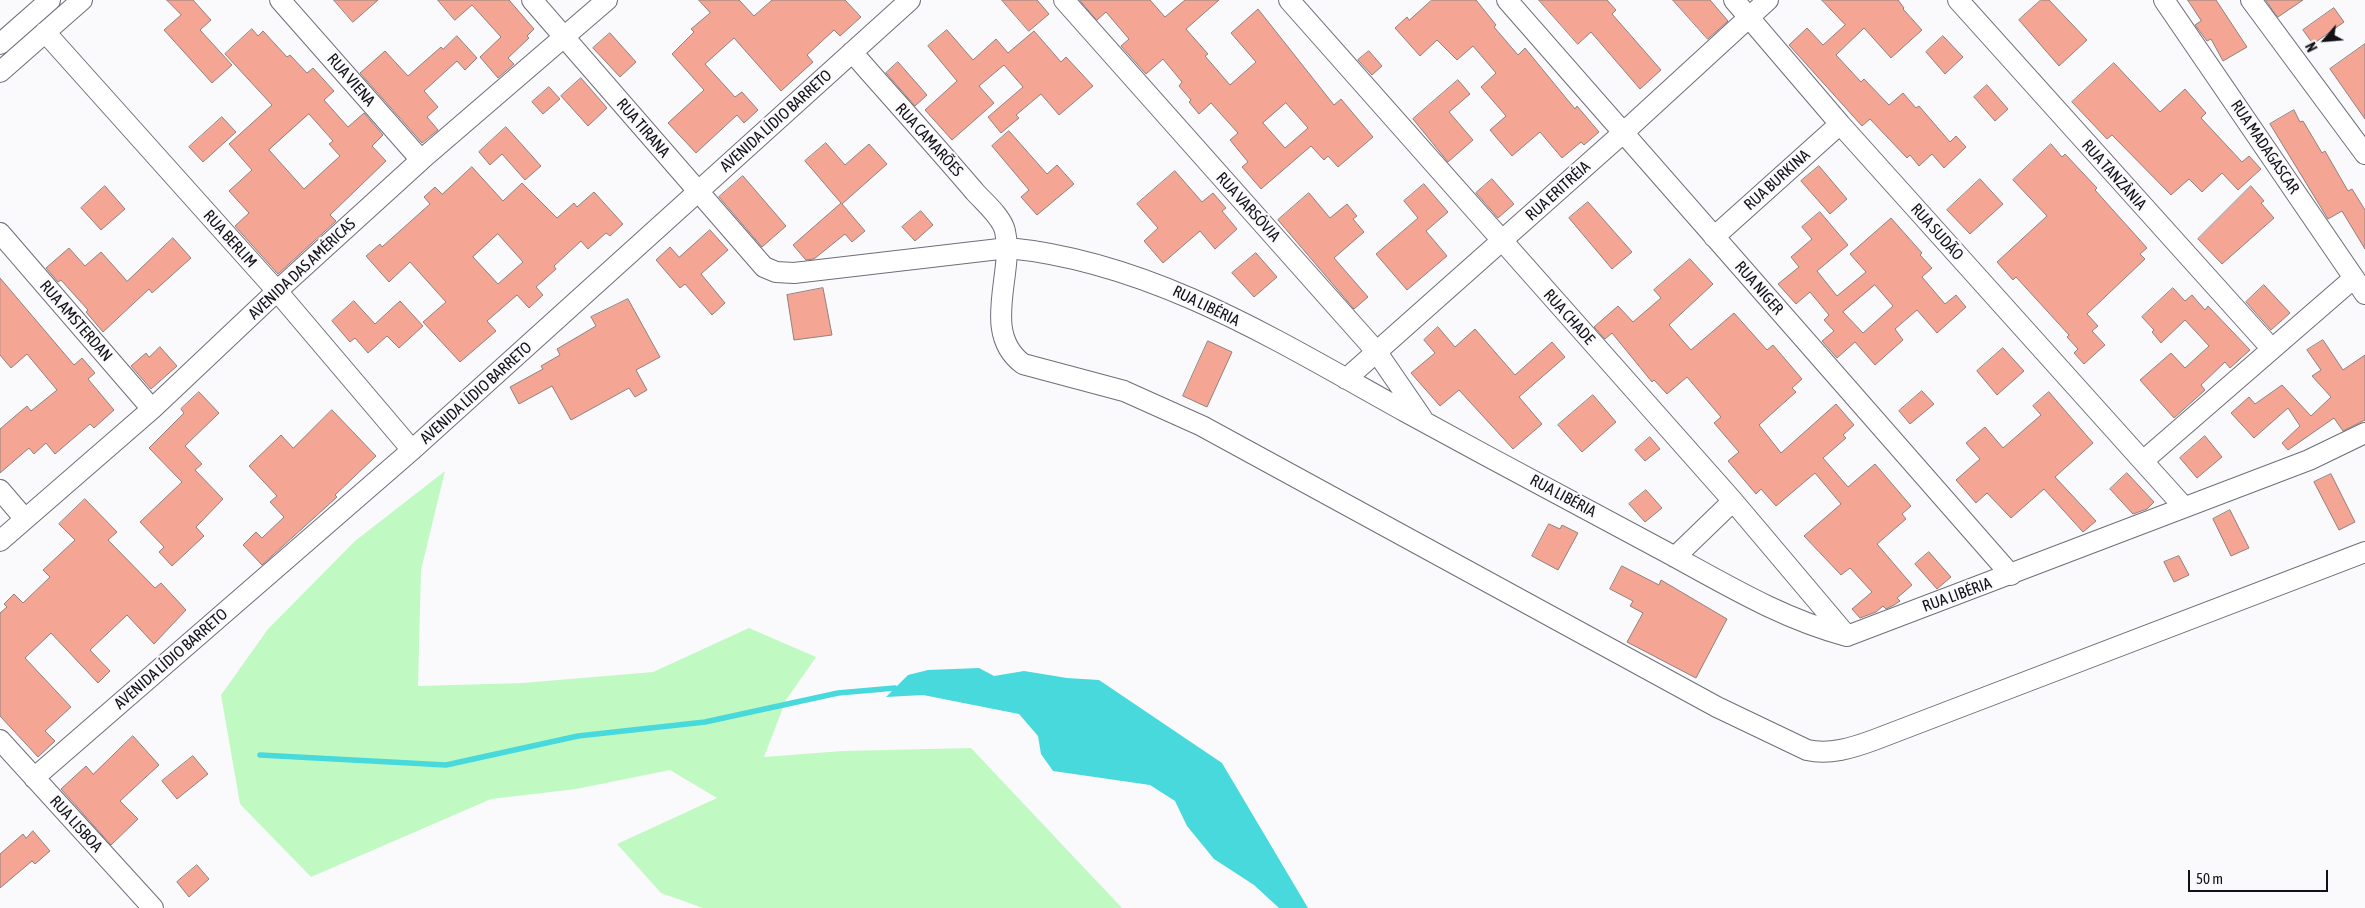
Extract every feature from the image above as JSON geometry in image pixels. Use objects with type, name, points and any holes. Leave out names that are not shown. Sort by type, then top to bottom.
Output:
[{"type":"street","points":[[0,44],[50,0]]},
{"type":"street","points":[[0,72],[82,0]]},
{"type":"street","name":"RUA VIENA","points":[[280,0],[421,160]]},
{"type":"street","name":"RUA TIRANA","points":[[532,0],[753,256]]},
{"type":"street","name":"AVENIDA DAS AMÉRICAS","points":[[0,541],[152,409],[277,291],[421,160],[607,0]]},
{"type":"street","name":"AVENIDA LÍDIO BARRETO","points":[[34,778],[412,450],[910,0]]},
{"type":"street","name":"RUA VARSÓVIA","points":[[1064,0],[1376,351],[1423,420]]},
{"type":"street","name":"RUA CHADE","points":[[1289,0],[1733,501],[1847,636]]},
{"type":"street","name":"RUA NIGER","points":[[1507,0],[2011,575]]},
{"type":"street","name":"RUA SUDÃO","points":[[1734,0],[1840,124],[2184,507]]},
{"type":"street","name":"RUA ERITRÉIA","points":[[1346,379],[1624,132],[1768,0]]},
{"type":"street","name":"RUA TANZÂNIA","points":[[1958,0],[2271,348]]},
{"type":"street","name":"RUA MADAGASCAR","points":[[2164,0],[2360,286]]},
{"type":"street","points":[[2251,0],[2365,154]]},
{"type":"street","name":"RUA BERLIM","points":[[45,32],[277,291],[412,450]]},
{"type":"street","name":"RUA CAMARÕES","points":[[852,52],[964,178],[1005,228],[1008,248]]},
{"type":"street","name":"RUA BURKINA","points":[[1714,237],[1840,124]]},
{"type":"street","name":"RUA AMSTERDAN","points":[[0,233],[152,409]]},
{"type":"street","points":[[1008,248],[1000,321],[1007,345],[1014,357],[1023,364],[1124,391],[1202,426],[1717,707],[1813,752],[1820,753],[1850,749],[2365,552]]},
{"type":"street","name":"RUA LIBÉRIA","points":[[753,256],[764,267],[776,272],[794,273],[1008,248],[1043,252],[1103,267],[1176,291],[1423,420],[1784,616],[1847,636],[2309,460],[2365,433]]},
{"type":"street","points":[[2143,461],[2271,348],[2360,286]]},
{"type":"street","points":[[0,490],[25,519]]},
{"type":"street","points":[[1675,557],[1733,501]]},
{"type":"street","name":"RUA LISBOA","points":[[0,740],[152,908]]},
{"type":"green space","points":[[445,471],[421,570],[418,686],[523,683],[653,672],[749,628],[816,657],[786,700],[764,757],[842,751],[971,748],[1122,908],[703,908],[661,893],[617,844],[717,798],[670,770],[576,789],[491,799],[311,877],[240,804],[221,695],[268,629],[355,541]]},
{"type":"water","points":[[979,668],[994,676],[1024,671],[1067,678],[1099,680],[1222,763],[1308,908],[1279,908],[1254,885],[1214,859],[1187,826],[1175,801],[1150,785],[1053,771],[1041,754],[1038,736],[1019,714],[923,695],[886,697],[908,675],[928,670]]},
{"type":"building","points":[[167,0],[193,0],[211,20],[200,30],[232,65],[212,83],[164,30],[181,15]]},
{"type":"building","points":[[334,0],[378,0],[353,22]]},
{"type":"building","points":[[438,0],[509,0],[534,29],[527,36],[529,38],[508,58],[514,64],[498,78],[480,57],[501,37],[472,5],[455,20]]},
{"type":"building","points":[[699,0],[739,0],[754,16],[772,0],[845,0],[861,17],[840,36],[834,30],[807,55],[813,62],[781,91],[734,38],[705,64],[735,97],[742,92],[758,110],[744,123],[737,115],[696,153],[668,123],[704,90],[672,54],[694,32],[691,29],[710,13]]},
{"type":"building","points":[[1002,0],[1037,0],[1049,14],[1029,31]]},
{"type":"building","points":[[1080,0],[1150,0],[1165,17],[1185,0],[1219,0],[1186,29],[1208,54],[1205,56],[1230,85],[1256,62],[1231,33],[1258,9],[1334,105],[1341,99],[1373,137],[1338,167],[1328,156],[1324,160],[1311,146],[1261,189],[1242,167],[1248,162],[1230,140],[1238,133],[1211,103],[1199,114],[1189,102],[1191,100],[1179,86],[1182,82],[1163,59],[1146,74],[1121,46],[1129,39],[1106,12],[1097,20]],"holes":[[[1286,103],[1308,128],[1285,148],[1263,123]]]},
{"type":"building","points":[[1432,0],[1476,0],[1496,25],[1494,27],[1518,55],[1525,48],[1575,109],[1577,106],[1599,132],[1584,145],[1581,142],[1562,158],[1540,132],[1512,156],[1490,130],[1506,116],[1481,87],[1496,73],[1473,46],[1457,60],[1437,40],[1420,56],[1395,28],[1407,17],[1409,20]]},
{"type":"building","points":[[1539,0],[1607,0],[1616,10],[1612,14],[1661,70],[1640,89],[1591,32],[1578,44]]},
{"type":"building","points":[[1673,0],[1710,0],[1728,21],[1708,39]]},
{"type":"building","points":[[1822,0],[1898,0],[1903,9],[1922,30],[1891,58],[1864,28],[1836,55],[1861,82],[1864,79],[1889,105],[1903,93],[1916,108],[1919,106],[1950,142],[1956,136],[1966,147],[1944,168],[1932,154],[1919,166],[1910,155],[1907,158],[1870,119],[1862,126],[1789,45],[1807,28],[1823,45],[1845,25]]},
{"type":"building","points":[[2041,0],[2049,0],[2087,40],[2059,66],[2019,20]]},
{"type":"building","points":[[2188,0],[2216,0],[2247,47],[2223,61],[2211,39],[2207,41],[2195,25],[2201,21]]},
{"type":"building","points":[[2266,0],[2303,0],[2278,17]]},
{"type":"building","points":[[2334,8],[2344,22],[2313,44],[2303,30]]},
{"type":"building","points":[[252,29],[258,36],[263,31],[287,57],[290,55],[307,73],[313,68],[334,91],[324,100],[348,127],[364,113],[383,135],[372,146],[386,161],[330,215],[336,221],[278,274],[235,226],[249,213],[229,191],[252,170],[229,144],[272,105],[225,54]],"holes":[[[309,114],[333,141],[329,144],[340,156],[304,189],[269,150]]]},
{"type":"building","points":[[947,30],[973,60],[996,39],[1008,53],[1034,31],[1061,62],[1066,57],[1093,86],[1059,115],[1041,94],[1016,115],[1019,118],[1001,133],[988,117],[1023,87],[1004,65],[979,86],[994,103],[952,140],[925,110],[957,81],[928,46]]},
{"type":"building","points":[[610,33],[636,62],[620,77],[593,48]]},
{"type":"building","points":[[457,36],[477,58],[465,70],[457,61],[424,91],[438,107],[427,117],[438,130],[422,143],[360,73],[385,51],[408,76],[441,47],[443,49]]},
{"type":"building","points":[[1943,36],[1963,57],[1945,74],[1926,52]]},
{"type":"building","points":[[2365,44],[2365,119],[2330,69]]},
{"type":"building","points":[[1369,51],[1382,66],[1372,75],[1358,60]]},
{"type":"building","points":[[898,62],[927,95],[915,106],[886,73]]},
{"type":"building","points":[[2114,63],[2160,112],[2185,89],[2206,113],[2201,118],[2242,162],[2249,156],[2261,169],[2238,190],[2222,173],[2202,192],[2189,179],[2171,195],[2112,135],[2107,139],[2072,102]]},
{"type":"building","points":[[581,78],[607,108],[588,126],[561,96]]},
{"type":"building","points":[[1458,80],[1470,94],[1449,112],[1473,140],[1448,162],[1413,119]]},
{"type":"building","points":[[1987,85],[2008,109],[1995,121],[1974,97]]},
{"type":"building","points":[[549,87],[560,99],[543,114],[532,102]]},
{"type":"building","points":[[2294,110],[2300,122],[2303,121],[2322,153],[2325,151],[2348,191],[2352,189],[2365,210],[2365,249],[2342,211],[2328,219],[2270,124]]},
{"type":"building","points":[[222,117],[236,132],[203,162],[189,147]]},
{"type":"building","points":[[506,127],[541,166],[525,180],[502,154],[490,165],[479,152]]},
{"type":"building","points":[[1009,131],[1047,174],[1057,165],[1074,184],[1037,215],[1021,197],[1029,190],[992,146]]},
{"type":"building","points":[[826,143],[845,165],[869,144],[887,164],[842,204],[865,231],[852,242],[845,234],[814,259],[806,260],[793,245],[841,203],[805,161]]},
{"type":"building","points":[[2051,144],[2062,157],[2065,154],[2097,188],[2095,190],[2147,248],[2140,254],[2145,259],[2087,314],[2098,326],[2092,331],[2105,345],[2084,364],[2074,353],[2078,349],[2067,337],[2069,335],[2016,277],[2013,280],[1997,262],[2047,216],[2013,180]]},
{"type":"building","points":[[1819,166],[1847,199],[1830,214],[1801,181]]},
{"type":"building","points":[[472,167],[503,201],[522,183],[557,218],[574,203],[577,207],[594,192],[623,224],[610,236],[606,233],[588,249],[581,241],[554,266],[556,269],[536,287],[543,295],[529,308],[517,295],[487,321],[496,331],[460,362],[423,322],[446,302],[410,262],[389,282],[366,256],[380,244],[382,247],[430,204],[424,197],[435,187],[442,194]],"holes":[[[498,234],[523,262],[498,284],[473,257]]]},
{"type":"building","points":[[1175,171],[1202,202],[1213,193],[1226,208],[1222,211],[1237,229],[1215,249],[1200,231],[1163,263],[1144,241],[1158,228],[1137,204]]},
{"type":"building","points":[[743,176],[786,226],[762,247],[719,197]]},
{"type":"building","points":[[1492,179],[1514,204],[1498,218],[1476,193]]},
{"type":"building","points":[[1980,179],[2003,204],[1970,234],[1947,210]]},
{"type":"building","points":[[1424,184],[1448,212],[1426,231],[1447,256],[1407,290],[1376,254],[1418,218],[1404,201]]},
{"type":"building","points":[[105,186],[125,209],[101,230],[81,208]]},
{"type":"building","points":[[2251,186],[2264,201],[2261,203],[2274,218],[2222,264],[2198,239]]},
{"type":"building","points":[[1309,193],[1330,218],[1347,204],[1357,216],[1353,219],[1364,232],[1334,258],[1368,297],[1354,309],[1278,220]]},
{"type":"building","points":[[1588,202],[1632,252],[1612,269],[1569,218]]},
{"type":"building","points":[[921,211],[933,225],[915,241],[902,227]]},
{"type":"building","points":[[1820,212],[1848,245],[1817,271],[1837,296],[1866,272],[1850,254],[1891,218],[1922,253],[1920,255],[1932,268],[1922,277],[1945,304],[1956,295],[1966,307],[1937,333],[1917,310],[1895,329],[1903,340],[1875,365],[1855,342],[1837,358],[1822,341],[1834,331],[1824,320],[1829,315],[1810,292],[1796,304],[1778,284],[1799,267],[1791,257],[1812,239],[1802,227]],"holes":[[[1875,285],[1893,306],[1863,333],[1843,312]]]},
{"type":"building","points":[[710,230],[728,250],[701,274],[725,303],[712,315],[685,284],[680,288],[656,260],[670,247],[679,257]]},
{"type":"building","points":[[173,238],[191,258],[152,293],[149,289],[103,332],[86,312],[88,310],[61,280],[58,282],[46,268],[69,248],[85,266],[101,252],[127,281]]},
{"type":"building","points":[[1256,253],[1277,277],[1254,297],[1232,273]]},
{"type":"building","points":[[1690,259],[1713,284],[1669,325],[1691,350],[1734,313],[1767,350],[1773,345],[1802,379],[1792,388],[1796,392],[1759,425],[1781,453],[1836,404],[1854,425],[1843,435],[1846,438],[1823,458],[1848,487],[1875,464],[1911,506],[1902,514],[1906,519],[1877,544],[1912,585],[1897,598],[1900,601],[1894,605],[1886,609],[1883,606],[1876,612],[1860,618],[1852,609],[1872,592],[1850,568],[1841,575],[1804,536],[1841,504],[1815,473],[1776,506],[1761,489],[1756,494],[1728,461],[1739,452],[1714,423],[1721,417],[1687,377],[1667,394],[1654,380],[1652,382],[1612,333],[1605,339],[1594,327],[1618,306],[1633,322],[1661,298],[1654,290]]},
{"type":"building","points":[[0,278],[74,365],[82,358],[95,373],[88,379],[114,410],[94,428],[90,424],[55,454],[46,443],[34,454],[29,448],[0,473],[0,429],[27,406],[31,411],[57,390],[27,354],[11,368],[0,355]]},
{"type":"building","points":[[2264,285],[2290,313],[2271,330],[2246,302]]},
{"type":"building","points":[[823,288],[832,335],[794,340],[787,295]]},
{"type":"building","points":[[2173,288],[2185,301],[2192,295],[2205,310],[2208,306],[2250,350],[2230,368],[2225,362],[2201,385],[2205,390],[2174,418],[2140,380],[2171,353],[2185,368],[2209,346],[2185,320],[2161,343],[2152,332],[2154,330],[2142,317]]},
{"type":"building","points":[[628,299],[660,357],[636,370],[647,390],[635,397],[629,388],[571,420],[552,386],[519,404],[510,387],[543,369],[541,366],[560,355],[557,349],[596,326],[591,317]]},
{"type":"building","points":[[354,301],[375,324],[400,301],[423,326],[399,348],[387,336],[368,353],[355,338],[350,342],[332,321]]},
{"type":"building","points":[[1438,327],[1455,347],[1475,329],[1515,375],[1552,342],[1565,357],[1519,397],[1542,424],[1513,449],[1459,390],[1440,406],[1411,373],[1435,353],[1424,340]]},
{"type":"building","points":[[2323,340],[2343,370],[2365,355],[2365,420],[2343,431],[2334,418],[2288,450],[2282,443],[2300,426],[2288,408],[2254,438],[2231,413],[2249,397],[2255,404],[2282,385],[2311,416],[2331,397],[2312,376],[2321,370],[2307,350]]},
{"type":"building","points":[[1208,341],[1232,352],[1207,407],[1183,396]]},
{"type":"building","points":[[160,347],[177,366],[151,389],[131,366],[146,353],[149,357]]},
{"type":"building","points":[[2003,348],[2024,371],[1997,395],[1977,371]]},
{"type":"building","points":[[1922,391],[1934,404],[1910,424],[1899,411]]},
{"type":"building","points":[[199,392],[219,413],[185,446],[202,464],[195,470],[223,499],[196,527],[204,536],[172,566],[159,552],[164,547],[140,522],[182,482],[149,448],[184,413],[181,409]]},
{"type":"building","points":[[2049,392],[2093,443],[2055,477],[2096,521],[2083,532],[2044,489],[2011,518],[1987,493],[1976,503],[1956,480],[1980,459],[1966,443],[1985,427],[2003,448],[2041,415],[2033,406]]},
{"type":"building","points":[[1593,395],[1616,422],[1582,452],[1558,425]]},
{"type":"building","points":[[332,410],[376,456],[335,495],[337,497],[262,565],[243,545],[256,532],[262,538],[284,517],[270,502],[277,496],[249,466],[281,435],[293,448]]},
{"type":"building","points":[[2205,436],[2222,457],[2197,478],[2180,458]]},
{"type":"building","points":[[1650,437],[1660,449],[1645,461],[1635,450]]},
{"type":"building","points":[[2127,473],[2154,502],[2147,509],[2133,514],[2110,489]]},
{"type":"building","points":[[2331,474],[2355,522],[2339,530],[2314,482]]},
{"type":"building","points":[[1646,490],[1662,508],[1645,522],[1629,504]]},
{"type":"building","points":[[85,499],[117,532],[108,540],[155,588],[161,583],[186,610],[154,644],[127,615],[90,650],[110,671],[98,683],[51,633],[25,658],[71,707],[45,731],[55,741],[38,757],[0,716],[0,613],[7,607],[4,604],[14,594],[23,603],[50,577],[43,570],[75,540],[59,524]]},
{"type":"building","points":[[2230,510],[2249,548],[2231,556],[2213,519]]},
{"type":"building","points":[[1549,524],[1560,529],[1562,525],[1578,533],[1558,570],[1532,556]]},
{"type":"building","points":[[1929,552],[1951,577],[1937,589],[1915,564]]},
{"type":"building","points":[[2179,556],[2189,575],[2174,582],[2164,562]]},
{"type":"building","points":[[1622,566],[1659,585],[1661,580],[1727,619],[1696,678],[1627,642],[1643,613],[1630,606],[1633,601],[1610,589]]},
{"type":"building","points":[[133,736],[159,765],[120,801],[138,819],[111,845],[61,789],[86,766],[93,774]]},
{"type":"building","points":[[193,756],[208,774],[177,799],[162,781]]},
{"type":"building","points":[[33,831],[50,851],[35,864],[32,861],[0,888],[0,854],[23,834],[26,838]]},
{"type":"building","points":[[197,865],[209,879],[189,897],[177,882]]},
{"type":"waterway","points":[[260,755],[446,765],[578,736],[705,722],[838,693],[895,688]]}]
